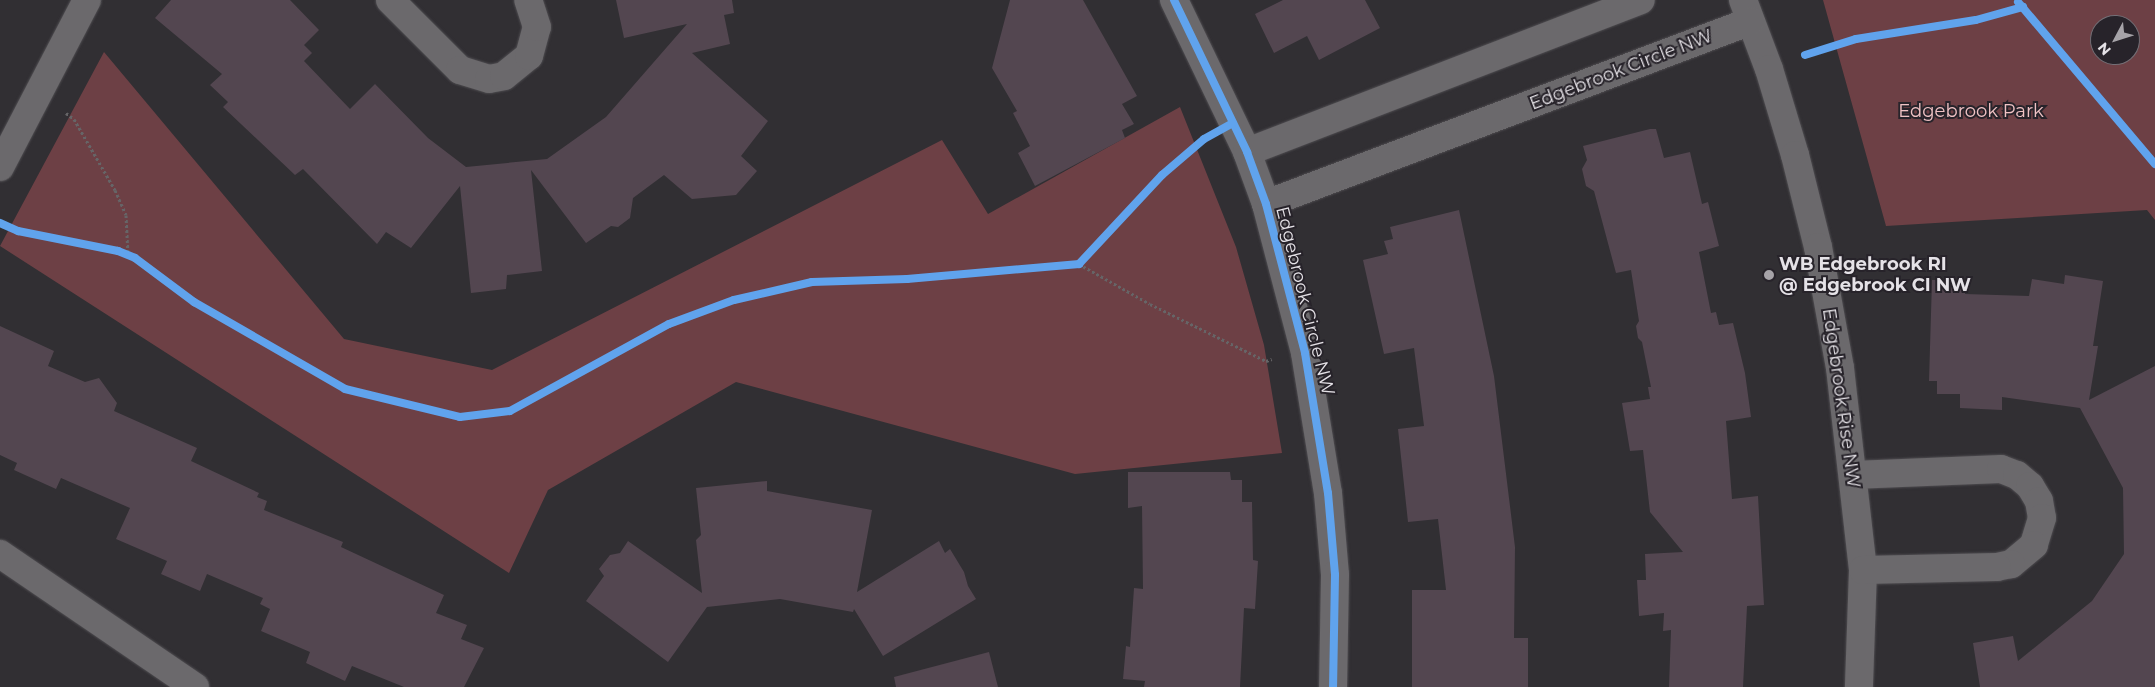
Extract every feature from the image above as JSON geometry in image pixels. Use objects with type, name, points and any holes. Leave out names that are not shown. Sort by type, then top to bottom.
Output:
[{"type":"street","points":[[0,167],[87,0]]},
{"type":"street","points":[[390,0],[460,70],[489,79],[504,76],[529,56],[537,27],[528,0]]},
{"type":"street","name":"Edgebrook Circle NW","points":[[1174,0],[1247,152],[1266,204],[1305,353],[1328,493],[1335,575],[1333,687]]},
{"type":"street","points":[[1247,152],[1641,0]]},
{"type":"street","name":"Edgebrook Circle NW","points":[[1266,204],[1747,10]]},
{"type":"street","name":"Edgebrook Rise NW","points":[[1747,10],[1796,155],[1818,247],[1840,368],[1863,570],[1859,687]]},
{"type":"street","points":[[1853,475],[2001,469],[2017,475],[2030,486],[2039,501],[2042,518],[2034,545],[2011,564],[1997,567],[1863,570]]},
{"type":"street","points":[[0,554],[195,687]]},
{"type":"path","points":[[38,92],[74,119],[115,190],[126,215],[128,255]]},
{"type":"path","points":[[1079,264],[1150,304],[1266,360],[1305,353]]},
{"type":"green space","name":"Edgebrook Park","points":[[1823,0],[2155,0],[2155,220],[2147,210],[1886,226]]},
{"type":"green space","points":[[104,52],[344,339],[492,370],[942,140],[988,214],[1180,107],[1236,247],[1264,345],[1282,453],[1075,474],[736,382],[548,490],[509,573],[0,246]]},
{"type":"building","points":[[171,0],[290,0],[319,30],[304,45],[312,53],[304,61],[350,109],[375,84],[428,138],[466,167],[547,159],[606,117],[687,24],[624,38],[616,0],[732,0],[734,13],[724,15],[730,44],[692,53],[768,121],[741,156],[757,171],[736,195],[692,199],[664,175],[633,198],[630,218],[618,227],[611,226],[586,243],[531,170],[542,271],[507,275],[506,289],[471,293],[460,186],[411,248],[386,232],[377,244],[303,169],[295,175],[223,107],[228,102],[210,85],[222,74],[155,18]]},
{"type":"building","points":[[1010,0],[1083,0],[1137,96],[1122,104],[1134,124],[1122,130],[1125,138],[1035,186],[1018,153],[1030,146],[1013,113],[1017,111],[992,68]]},
{"type":"building","points":[[1283,0],[1365,0],[1380,28],[1319,60],[1307,36],[1274,53],[1255,14]]},
{"type":"building","points":[[1656,129],[1664,158],[1690,152],[1702,204],[1708,202],[1719,246],[1699,252],[1711,313],[1716,312],[1719,325],[1733,323],[1745,373],[1751,417],[1726,421],[1732,499],[1758,496],[1764,605],[1747,606],[1743,687],[1669,687],[1671,630],[1663,631],[1664,613],[1639,616],[1637,580],[1646,580],[1645,554],[1683,552],[1650,512],[1643,450],[1630,451],[1622,403],[1650,399],[1648,387],[1651,387],[1642,342],[1638,338],[1636,326],[1639,321],[1631,270],[1616,273],[1594,191],[1586,186],[1582,169],[1587,160],[1583,146]]},
{"type":"building","points":[[1459,210],[1494,376],[1515,547],[1514,638],[1528,638],[1528,687],[1412,687],[1412,590],[1446,590],[1438,519],[1408,522],[1398,429],[1424,426],[1414,348],[1384,354],[1363,260],[1388,254],[1384,241],[1393,239],[1390,227]]},
{"type":"building","points":[[2065,275],[2103,281],[2093,346],[2098,346],[2089,400],[2155,366],[2155,687],[1980,687],[1973,643],[2013,636],[2018,661],[2092,601],[2124,554],[2123,488],[2080,408],[2002,397],[2002,410],[1960,408],[1960,394],[1937,394],[1937,381],[1929,381],[1932,280],[1966,280],[1965,294],[2029,296],[2032,279],[2064,284]]},
{"type":"building","points":[[0,326],[54,351],[48,366],[85,382],[99,378],[117,403],[114,411],[197,448],[191,461],[259,493],[257,497],[267,501],[264,510],[343,542],[341,547],[444,595],[436,613],[467,625],[461,639],[484,648],[464,687],[404,687],[352,666],[345,681],[306,663],[310,652],[261,631],[270,609],[260,604],[263,598],[207,574],[200,591],[161,574],[167,561],[116,539],[130,508],[61,478],[56,489],[14,470],[17,463],[0,455]]},
{"type":"building","points":[[1128,472],[1230,472],[1231,480],[1242,480],[1242,502],[1252,502],[1253,560],[1258,561],[1255,609],[1244,608],[1240,687],[1144,687],[1145,681],[1123,679],[1126,646],[1130,647],[1134,588],[1143,589],[1142,506],[1128,508]]},
{"type":"building","points":[[767,481],[767,491],[872,510],[857,592],[939,541],[945,553],[950,549],[964,572],[968,586],[976,599],[883,656],[854,609],[853,612],[780,599],[707,607],[668,662],[586,601],[604,576],[599,569],[610,555],[620,553],[628,541],[702,593],[696,540],[701,535],[696,488]]},
{"type":"building","points":[[989,652],[998,687],[896,687],[894,677]]},
{"type":"cycle path","points":[[1174,0],[1247,152],[1266,204],[1305,353],[1328,493],[1335,575],[1333,687]]},
{"type":"cycle path","points":[[2018,2],[2155,164]]},
{"type":"cycle path","points":[[1805,55],[1856,39],[1976,20],[2023,7]]},
{"type":"cycle path","points":[[0,223],[18,231],[118,251],[135,258],[194,302],[345,389],[460,417],[510,411],[669,324],[734,300],[812,282],[907,279],[1079,264],[1162,175],[1204,139],[1233,123]]},
{"type":"place","name":"WB Edgebrook RI @ Edgebrook CI NW","points":[[1769,275]]}]
